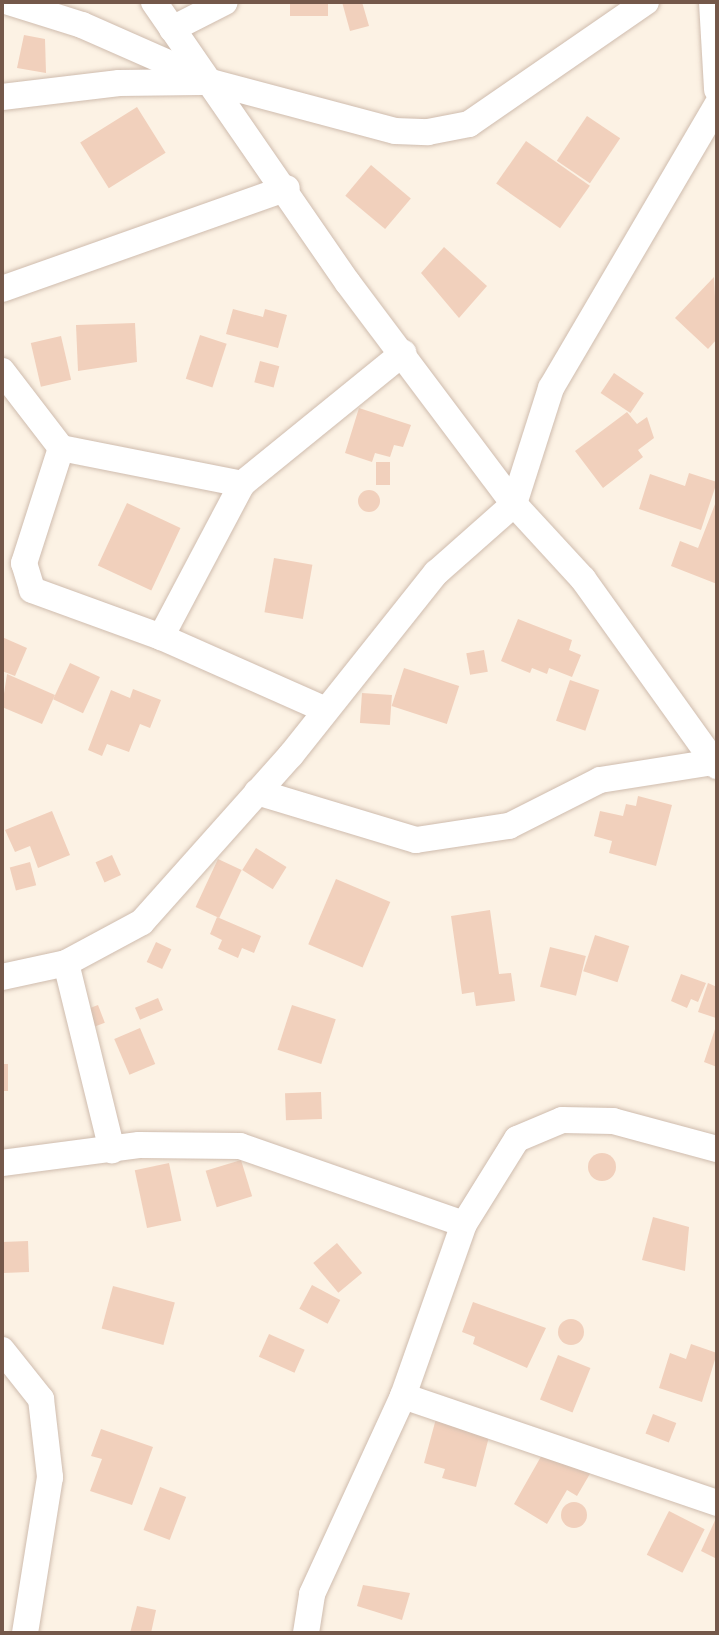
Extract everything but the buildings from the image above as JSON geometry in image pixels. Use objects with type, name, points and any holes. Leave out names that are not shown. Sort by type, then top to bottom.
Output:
[{"type":"street","points":[[9,2],[82,25],[211,82],[395,131],[449,130],[469,124],[646,2]]},
{"type":"street","points":[[154,2],[403,353],[514,504],[583,579],[716,764],[600,780],[509,826],[451,838],[416,841],[257,792]]},
{"type":"street","points":[[173,29],[225,2]]},
{"type":"street","points":[[712,2],[717,90]]},
{"type":"street","points":[[2,97],[119,83],[211,82]]},
{"type":"street","points":[[2,977],[66,963],[142,922],[257,792],[436,573],[514,504],[551,388],[717,105]]},
{"type":"street","points":[[2,289],[287,188]]},
{"type":"street","points":[[162,637],[242,484],[403,353]]},
{"type":"street","points":[[2,371],[61,447],[242,484]]},
{"type":"street","points":[[61,447],[24,563],[32,590],[162,637],[326,710]]},
{"type":"street","points":[[66,963],[112,1150]]},
{"type":"street","points":[[306,1633],[312,1594],[403,1396],[464,1224],[517,1139],[562,1120],[613,1121],[717,1149]]},
{"type":"street","points":[[2,1163],[195,1142],[240,1146],[464,1224]]},
{"type":"street","points":[[2,1350],[41,1399],[50,1477],[24,1633]]},
{"type":"street","points":[[403,1396],[717,1503]]}]
